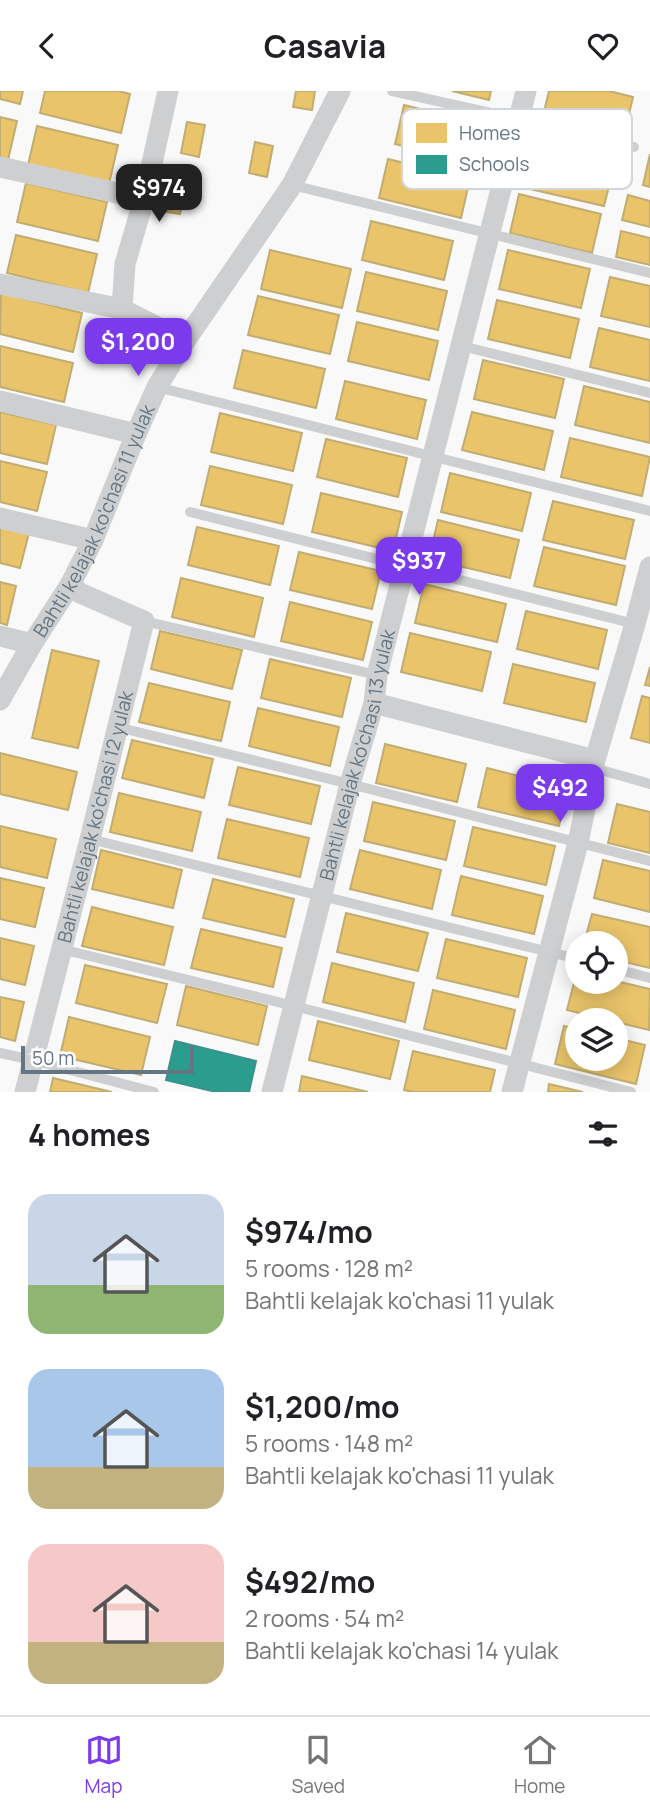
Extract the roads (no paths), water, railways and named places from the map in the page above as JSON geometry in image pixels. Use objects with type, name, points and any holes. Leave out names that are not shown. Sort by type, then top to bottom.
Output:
[{"type":"street","points":[[122,310],[125,264],[144,199],[168,91]]},
{"type":"street","name":"Bahtli kelajak ko'chasi 11 yulak","points":[[0,699],[70,585],[93,540],[157,387],[185,341],[292,185],[340,91]]},
{"type":"street","name":"Bahtli kelajak ko'chasi 13 yulak","points":[[521,109],[526,91]]},
{"type":"street","points":[[0,167],[144,199]]},
{"type":"street","name":"Bahtli kelajak ko'chasi 13 yulak","points":[[272,1092],[350,784],[374,703],[377,675],[501,189]]},
{"type":"street","points":[[0,284],[122,310],[185,341]]},
{"type":"street","points":[[0,401],[136,434]]},
{"type":"street","points":[[0,518],[93,540]]},
{"type":"street","points":[[512,1092],[578,843],[594,764],[650,567]]},
{"type":"street","points":[[70,585],[80,593],[144,621]]},
{"type":"street","name":"Bahtli kelajak ko'chasi 12 yulak","points":[[25,1092],[144,621]]},
{"type":"street","points":[[0,636],[33,644]]},
{"type":"street","points":[[374,703],[594,764]]},
{"type":"lane","points":[[392,91],[473,109]]},
{"type":"lane","points":[[292,185],[650,273]]},
{"type":"lane","points":[[462,346],[650,393]]},
{"type":"lane","points":[[157,387],[650,512]]},
{"type":"lane","points":[[190,512],[635,624]]},
{"type":"lane","points":[[144,621],[377,675]]},
{"type":"lane","points":[[117,727],[650,862]]},
{"type":"lane","points":[[594,764],[650,784]]},
{"type":"lane","points":[[90,839],[565,956]]},
{"type":"lane","points":[[61,949],[631,1092]]},
{"type":"lane","points":[[628,972],[650,978]]},
{"type":"lane","points":[[0,1053],[154,1092]]}]
